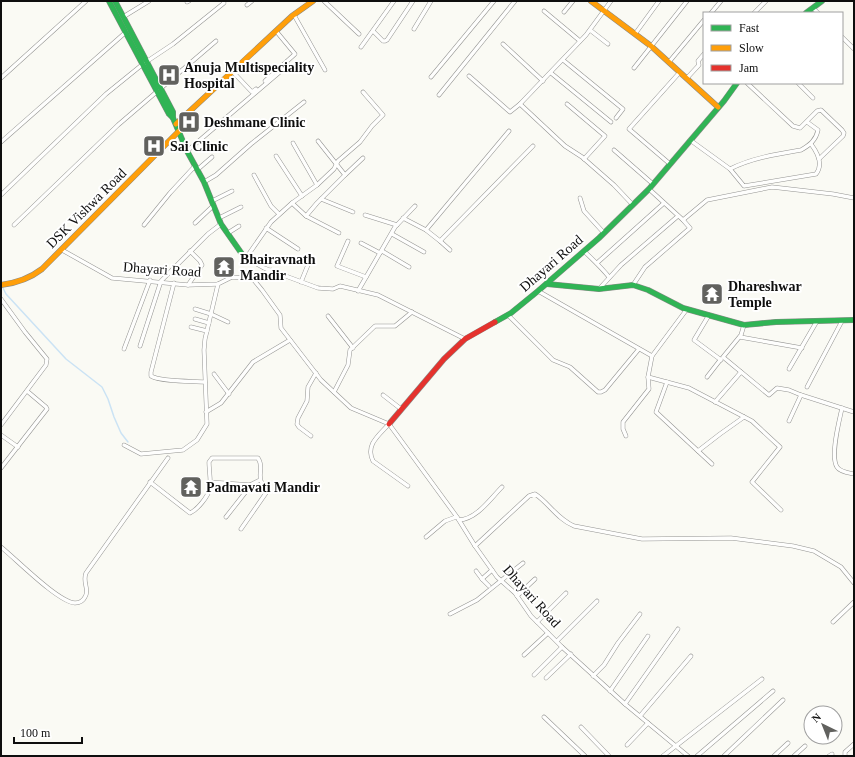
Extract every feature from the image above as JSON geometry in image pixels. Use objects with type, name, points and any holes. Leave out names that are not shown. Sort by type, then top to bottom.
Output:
[{"type":"street","points":[[1,78],[86,1]]},
{"type":"street","points":[[109,1],[145,63]]},
{"type":"street","points":[[114,1],[159,90],[169,114],[174,118],[187,151],[204,182],[222,224],[244,256],[270,270],[318,288],[333,289],[340,286],[378,295],[465,339]]},
{"type":"street","points":[[123,17],[149,1]]},
{"type":"street","points":[[1,195],[106,94],[145,63],[174,44],[224,3],[223,1]]},
{"type":"street","points":[[247,5],[252,1]]},
{"type":"street","points":[[176,124],[276,31],[313,1]]},
{"type":"street","points":[[324,1],[359,34]]},
{"type":"street","points":[[361,47],[394,1]]},
{"type":"street","points":[[373,31],[383,41],[387,40],[413,1]]},
{"type":"street","points":[[414,29],[431,1]]},
{"type":"street","points":[[431,78],[494,1]]},
{"type":"street","points":[[439,95],[515,1]]},
{"type":"street","points":[[564,12],[572,1]]},
{"type":"street","points":[[591,1],[651,46],[718,107]]},
{"type":"street","points":[[469,76],[510,112],[520,104],[563,60],[590,30],[611,1]]},
{"type":"street","points":[[634,34],[659,1]]},
{"type":"street","points":[[634,68],[687,1]]},
{"type":"street","points":[[712,12],[721,1]]},
{"type":"street","points":[[755,12],[766,1]]},
{"type":"street","points":[[807,12],[822,1]]},
{"type":"street","points":[[813,8],[817,12]]},
{"type":"street","points":[[544,11],[580,41]]},
{"type":"street","points":[[294,15],[325,70]]},
{"type":"street","points":[[669,62],[703,21]]},
{"type":"street","points":[[590,30],[608,44]]},
{"type":"street","points":[[233,72],[252,92],[295,55],[276,31]]},
{"type":"street","points":[[1,142],[126,32]]},
{"type":"street","points":[[843,38],[854,49]]},
{"type":"street","points":[[14,225],[118,125],[216,41]]},
{"type":"street","points":[[503,44],[543,81]]},
{"type":"street","points":[[687,78],[699,64],[698,61],[703,55]]},
{"type":"street","points":[[563,60],[623,109],[616,118]]},
{"type":"street","points":[[187,151],[288,65]]},
{"type":"street","points":[[670,164],[629,129],[680,72]]},
{"type":"street","points":[[551,73],[611,122]]},
{"type":"street","name":"Dhayari Road","points":[[688,756],[593,676],[531,616],[517,596],[492,570],[458,518],[389,424],[444,359],[465,339],[508,315],[547,284],[651,187],[724,101],[736,84]]},
{"type":"street","points":[[748,84],[793,126],[800,128],[808,122],[817,111],[821,110],[844,133],[843,136],[819,159]]},
{"type":"street","points":[[799,84],[813,98]]},
{"type":"street","points":[[244,256],[279,214],[317,185],[334,169],[336,163],[360,142],[372,126],[383,115],[363,92]]},
{"type":"street","points":[[204,182],[216,175],[251,144],[304,102]]},
{"type":"street","points":[[520,104],[565,146],[584,159],[614,185],[632,204]]},
{"type":"street","points":[[567,104],[605,136],[584,159]]},
{"type":"street","points":[[730,169],[740,164],[760,158],[801,150],[811,144],[817,136],[818,130],[808,122]]},
{"type":"street","name":"DSK Vishwa Road","points":[[1,285],[22,283],[30,278],[62,250],[179,131]]},
{"type":"street","points":[[426,230],[509,131]]},
{"type":"street","points":[[690,140],[730,169],[744,186],[816,174],[818,172],[818,152],[811,144]]},
{"type":"street","points":[[318,141],[345,175]]},
{"type":"street","points":[[293,142],[317,185]]},
{"type":"street","points":[[440,241],[533,146]]},
{"type":"street","points":[[614,150],[690,228],[645,268],[633,284]]},
{"type":"street","points":[[276,156],[302,196]]},
{"type":"street","points":[[144,225],[166,197],[196,168],[212,157]]},
{"type":"street","points":[[306,216],[321,199],[363,158]]},
{"type":"street","points":[[254,175],[271,206],[279,214]]},
{"type":"street","points":[[683,220],[707,200],[772,187],[854,198]]},
{"type":"street","points":[[195,223],[213,204],[232,191]]},
{"type":"street","points":[[580,198],[584,210],[604,232]]},
{"type":"street","points":[[321,199],[353,212]]},
{"type":"street","points":[[292,203],[306,216],[339,233]]},
{"type":"street","points":[[597,263],[664,203]]},
{"type":"street","points":[[358,291],[397,225],[415,206]]},
{"type":"street","points":[[219,218],[242,207]]},
{"type":"street","points":[[364,215],[397,225]]},
{"type":"street","points":[[599,289],[609,277],[678,216]]},
{"type":"street","points":[[403,218],[426,230],[450,250]]},
{"type":"street","points":[[140,346],[160,281],[208,234],[222,224]]},
{"type":"street","points":[[228,233],[239,226]]},
{"type":"street","points":[[266,228],[298,249]]},
{"type":"street","points":[[392,234],[424,252]]},
{"type":"street","points":[[348,241],[337,266],[366,278]]},
{"type":"street","points":[[361,243],[409,267]]},
{"type":"street","name":"Dhayari Road","points":[[62,250],[112,278],[150,280],[188,285],[218,284],[232,277],[253,279]]},
{"type":"street","points":[[188,285],[202,265],[190,251]]},
{"type":"street","points":[[584,251],[609,277]]},
{"type":"street","points":[[301,282],[310,260]]},
{"type":"street","points":[[270,270],[253,279],[280,315],[281,328],[316,373],[351,408],[389,424],[372,443],[370,455],[373,461],[408,486]]},
{"type":"street","points":[[124,349],[150,280]]},
{"type":"street","points":[[174,283],[151,372],[152,376],[154,378],[165,380],[205,382]]},
{"type":"street","name":"Dhayari Road","points":[[124,445],[141,454],[182,450],[197,440],[207,424],[204,350],[218,284]]},
{"type":"street","points":[[547,284],[599,289],[633,284],[688,309],[744,325],[776,322],[854,320]]},
{"type":"street","points":[[538,291],[652,356]]},
{"type":"street","points":[[1,299],[47,359],[46,365],[1,425]]},
{"type":"street","points":[[195,309],[211,314],[228,322]]},
{"type":"street","points":[[626,436],[623,429],[623,422],[649,389],[648,377],[652,356],[688,309]]},
{"type":"street","points":[[334,392],[348,365],[349,353],[353,348],[375,326],[394,326],[412,312]]},
{"type":"street","points":[[508,315],[553,360],[570,367],[598,392],[605,390],[639,349]]},
{"type":"street","points":[[709,315],[694,340],[742,372],[769,395],[777,388],[789,390],[854,412]]},
{"type":"street","points":[[328,316],[353,348]]},
{"type":"street","points":[[195,319],[209,324]]},
{"type":"street","points":[[789,369],[817,321]]},
{"type":"street","points":[[807,387],[842,321]]},
{"type":"street","points":[[707,377],[740,337],[744,325]]},
{"type":"street","points":[[191,328],[207,332]]},
{"type":"street","points":[[740,337],[802,348]]},
{"type":"street","points":[[206,412],[221,403],[254,362],[290,340]]},
{"type":"street","points":[[715,402],[742,372]]},
{"type":"street","points":[[311,436],[299,427],[297,421],[307,401],[308,386],[316,373]]},
{"type":"street","points":[[214,374],[229,394]]},
{"type":"street","points":[[648,377],[688,388],[752,421],[780,447],[752,482],[781,510]]},
{"type":"street","points":[[667,382],[656,412],[712,464]]},
{"type":"street","points":[[1,468],[47,409],[27,391]]},
{"type":"street","points":[[384,394],[401,409]]},
{"type":"street","points":[[789,421],[801,395]]},
{"type":"street","points":[[842,408],[834,454],[836,465],[839,470],[854,474]]},
{"type":"street","points":[[698,451],[744,417]]},
{"type":"street","points":[[1,435],[18,447]]},
{"type":"street","points":[[1,547],[55,592],[73,603],[79,602],[87,594],[84,582],[86,574],[168,458]]},
{"type":"street","points":[[150,482],[190,513],[195,511],[210,488],[209,462],[212,458],[258,458],[261,465],[260,480],[266,489],[266,494],[241,529]]},
{"type":"street","points":[[209,482],[250,485],[260,480]]},
{"type":"street","points":[[226,517],[250,485]]},
{"type":"street","points":[[426,537],[445,521],[458,518],[464,520],[475,514],[502,487]]},
{"type":"street","points":[[475,546],[529,496],[535,494],[552,510],[574,526],[642,539],[731,538],[793,546],[814,551],[844,569],[854,583]]},
{"type":"street","points":[[450,614],[477,600],[523,563]]},
{"type":"street","points":[[482,579],[492,570]]},
{"type":"street","points":[[476,571],[489,586]]},
{"type":"street","points":[[517,596],[535,579]]},
{"type":"street","points":[[538,622],[566,593]]},
{"type":"street","points":[[557,641],[598,601]]},
{"type":"street","points":[[833,622],[854,602]]},
{"type":"street","points":[[593,676],[604,665],[618,643],[640,614]]},
{"type":"street","points":[[625,704],[678,629]]},
{"type":"street","points":[[524,655],[548,633]]},
{"type":"street","points":[[610,691],[648,636]]},
{"type":"street","points":[[534,675],[562,647]]},
{"type":"street","points":[[546,678],[570,654]]},
{"type":"street","points":[[640,716],[691,656]]},
{"type":"street","points":[[663,756],[762,679]]},
{"type":"street","points":[[696,756],[773,691]]},
{"type":"street","points":[[724,756],[783,700]]},
{"type":"street","points":[[544,717],[585,756]]},
{"type":"street","points":[[627,745],[648,723]]},
{"type":"street","points":[[580,727],[609,756]]},
{"type":"street","points":[[774,756],[788,743]]},
{"type":"street","points":[[845,756],[845,752],[854,744]]},
{"type":"street","points":[[794,756],[805,746]]},
{"type":"waterway","points":[[2,286],[6,294],[66,359],[102,387],[121,433],[128,442]]},
{"type":"traffic: fast","points":[[109,1],[169,114],[173,118]]},
{"type":"traffic: fast","points":[[115,1],[173,112],[173,118],[187,151],[204,182],[221,224],[242,254]]},
{"type":"traffic: fast","points":[[807,12],[822,1]]},
{"type":"traffic: fast","points":[[495,322],[511,313],[538,291],[599,238],[649,189],[724,101],[736,84]]},
{"type":"traffic: fast","points":[[547,284],[599,289],[633,285],[648,290],[683,308],[744,325],[776,322],[854,320]]},
{"type":"traffic: slow","points":[[176,124],[292,16],[313,1]]},
{"type":"traffic: slow","points":[[591,1],[651,46],[718,107]]},
{"type":"traffic: slow","points":[[1,285],[23,280],[42,269],[179,131]]},
{"type":"traffic: jam","points":[[389,424],[444,359],[465,339],[495,322]]},
{"type":"place","name":"Anuja Multispeciality Hospital","points":[[169,75]]},
{"type":"place","name":"Deshmane Clinic","points":[[189,122]]},
{"type":"place","name":"Sai Clinic","points":[[154,146]]},
{"type":"place","name":"Bhairavnath Mandir","points":[[224,267]]},
{"type":"place","name":"Dhareshwar Temple","points":[[712,294]]},
{"type":"place","name":"Padmavati Mandir","points":[[191,487]]}]
